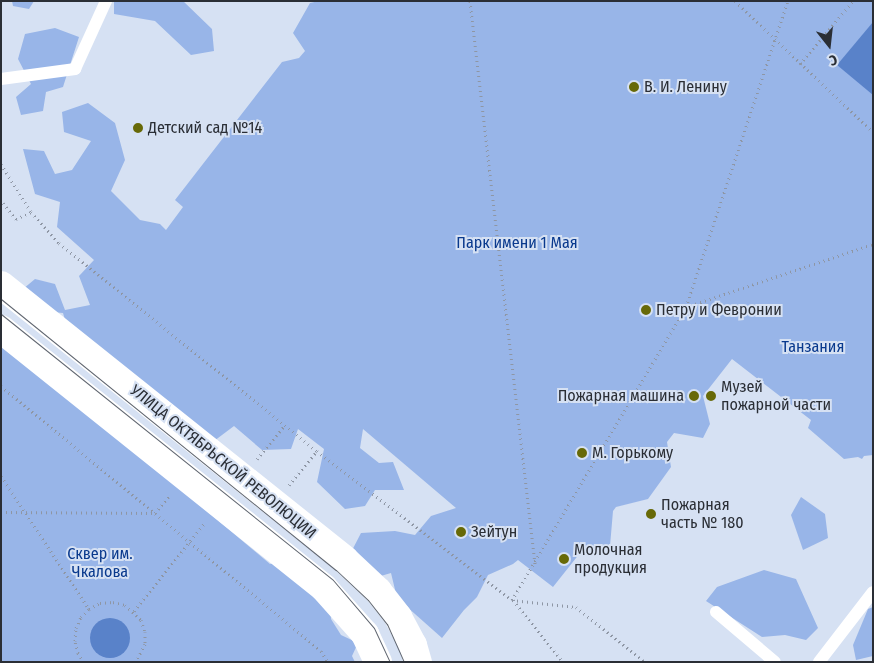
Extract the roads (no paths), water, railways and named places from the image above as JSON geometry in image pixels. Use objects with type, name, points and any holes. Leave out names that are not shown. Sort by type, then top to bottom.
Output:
[{"type":"main road","name":"УЛИЦА ОКТЯБРЬСКОЙ РЕВОЛЮЦИИ","points":[[1,285],[345,560],[378,591],[398,617],[420,656]]},
{"type":"main road","points":[[1,329],[324,588],[365,634],[379,659]]},
{"type":"lane","points":[[1,79],[75,69],[106,1]]},
{"type":"lane","points":[[819,662],[873,592]]},
{"type":"lane","points":[[716,612],[775,662]]},
{"type":"tram line","points":[[1,299],[336,570],[368,600],[387,624],[404,662]]},
{"type":"tram line","points":[[1,314],[333,580],[374,628],[390,662]]},
{"type":"place","name":"В. И. Ленину","points":[[634,87]]},
{"type":"place","name":"Детский сад №14","points":[[138,128]]},
{"type":"place","name":"Петру и Февронии","points":[[646,310]]},
{"type":"place","name":"Пожарная машина","points":[[694,396]]},
{"type":"place","name":"Музей пожарной части","points":[[711,396]]},
{"type":"place","name":"М. Горькому","points":[[582,453]]},
{"type":"place","name":"Пожарная часть № 180","points":[[651,514]]},
{"type":"place","name":"Зейтун","points":[[461,532]]},
{"type":"place","name":"Молочная продукция","points":[[564,559]]},
{"type":"park label","name":"Парк имени 1 Мая","points":[[517,243]]},
{"type":"park label","name":"Танзания","points":[[813,347]]},
{"type":"park label","name":"Сквер им. Чкалова","points":[[100,563]]}]
